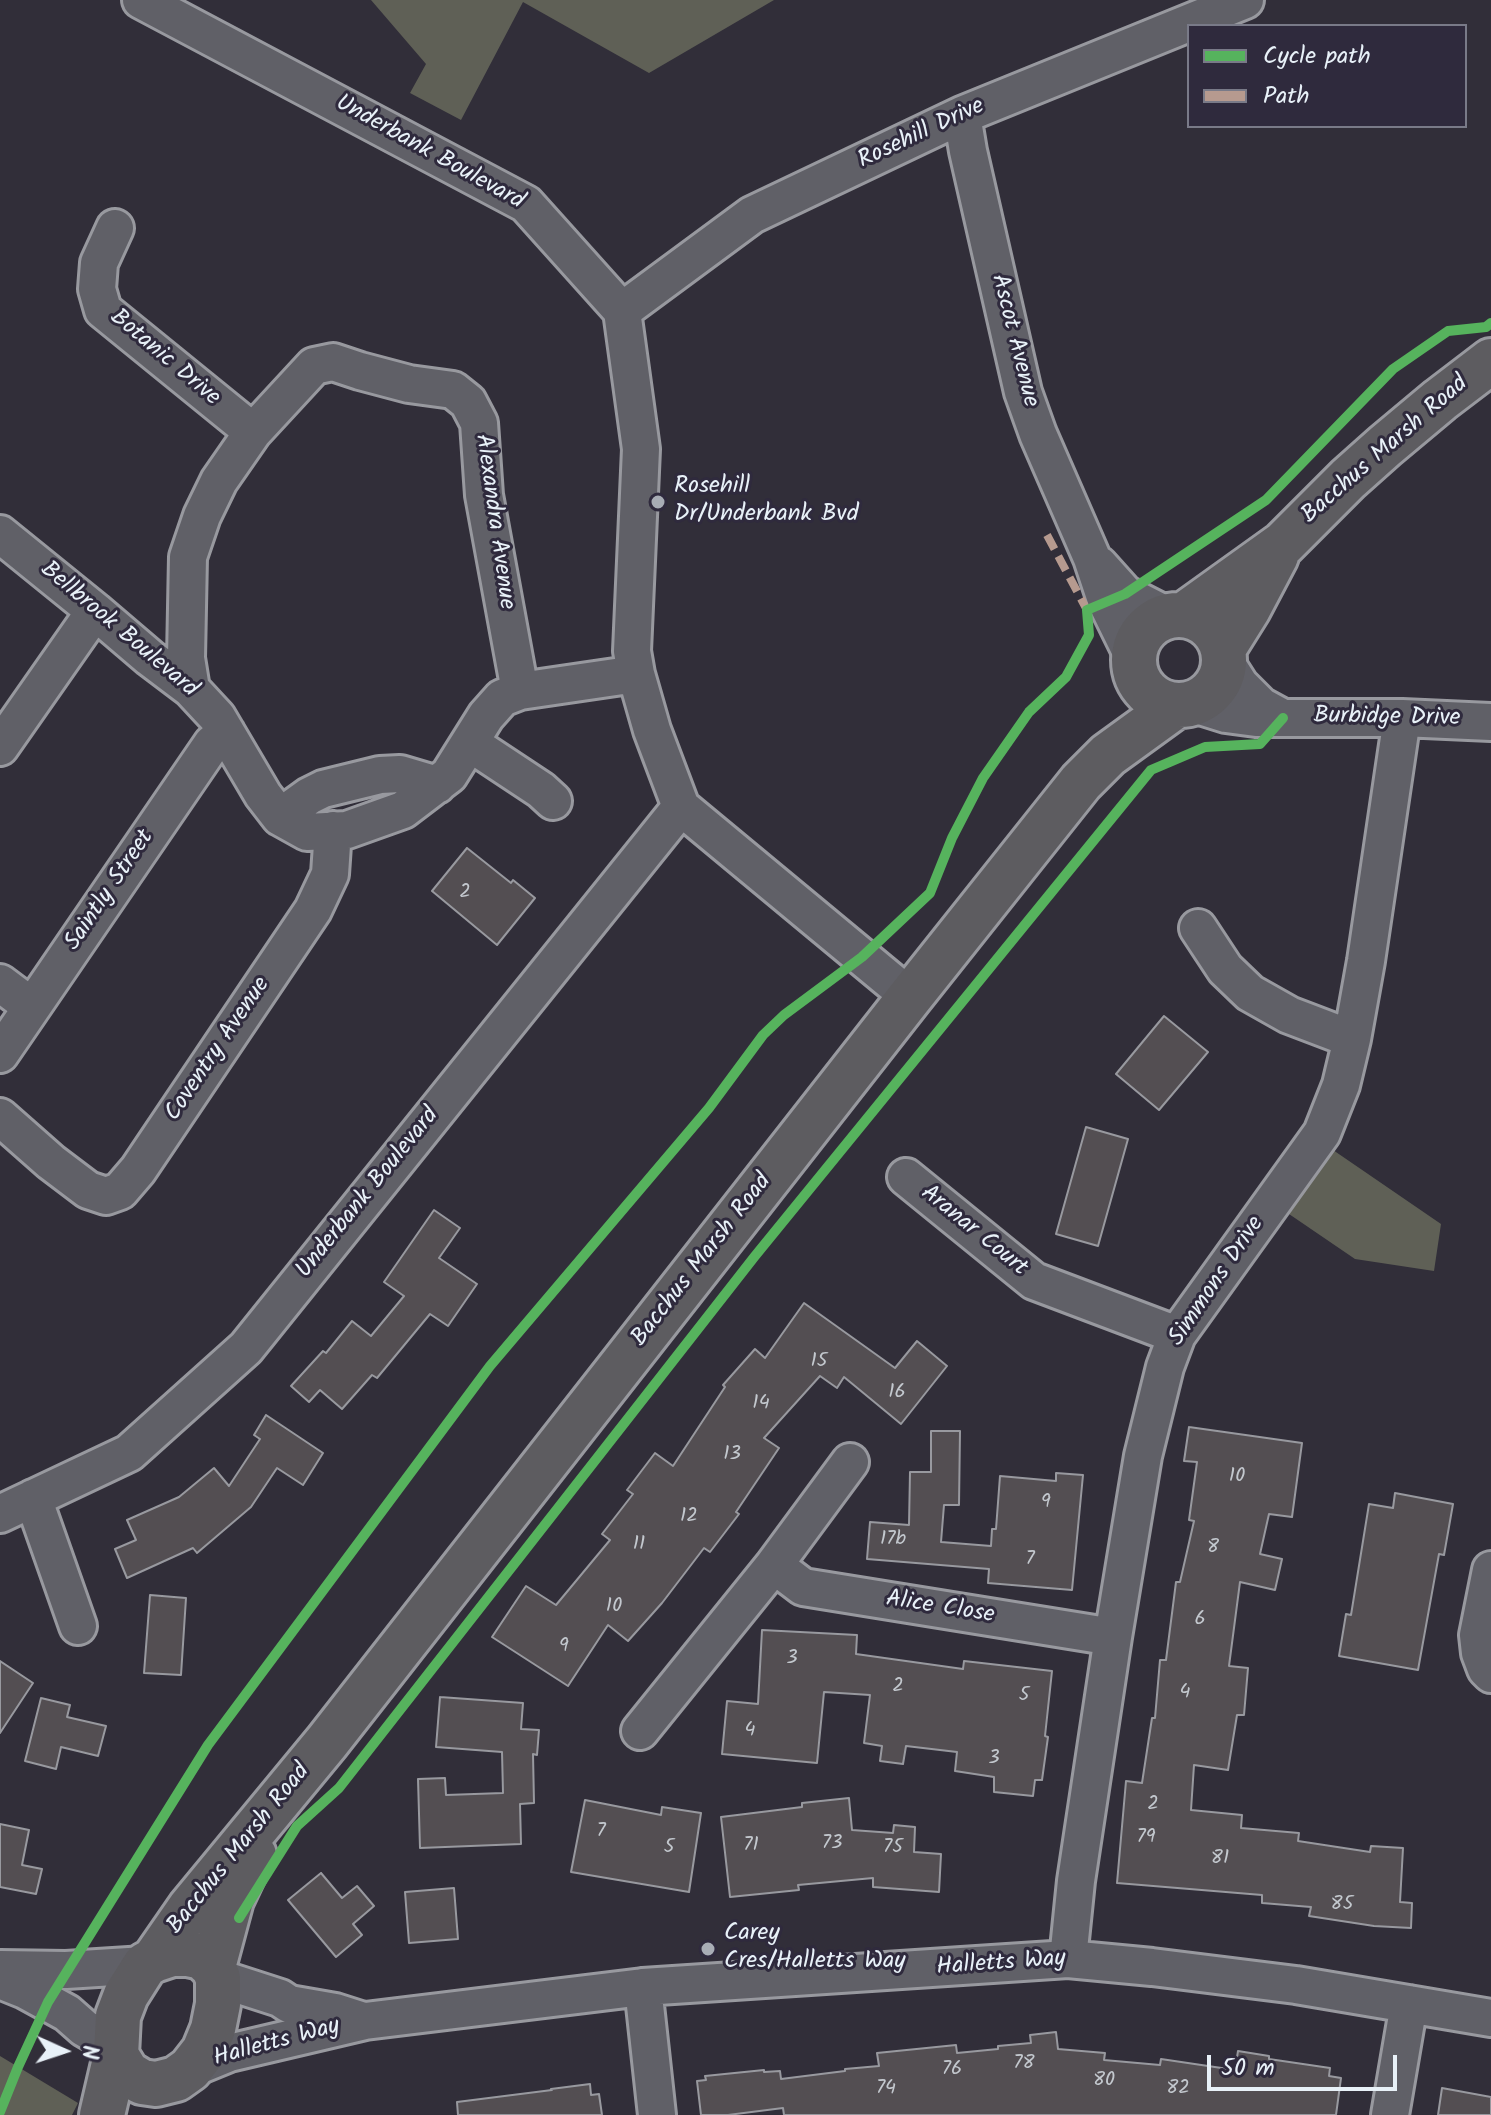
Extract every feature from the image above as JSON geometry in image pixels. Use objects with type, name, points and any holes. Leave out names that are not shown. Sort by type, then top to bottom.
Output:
[{"type":"main road","name":"Bacchus Marsh Road","points":[[1176,615],[1283,544],[1385,446],[1491,361]]},
{"type":"main road","name":"Bacchus Marsh Road","points":[[1223,655],[1283,544]]},
{"type":"main road","points":[[1176,615],[1197,619],[1209,626],[1218,636],[1223,655],[1222,674],[1215,687],[1204,697],[1184,704],[1162,701],[1149,693],[1140,681],[1135,662],[1137,644],[1144,632],[1155,622],[1176,615]]},
{"type":"main road","name":"Bacchus Marsh Road","points":[[1081,782],[1104,741],[1135,662]]},
{"type":"main road","name":"Bacchus Marsh Road","points":[[150,1963],[190,1908],[327,1742],[1081,782],[1108,755],[1184,704]]},
{"type":"main road","name":"Bacchus Marsh Road","points":[[216,1972],[231,1900],[245,1870],[327,1742]]},
{"type":"main road","points":[[102,2115],[116,2051],[118,2016],[135,1979],[150,1963],[172,1954],[202,1957],[216,1972],[218,2004],[213,2029],[204,2051],[147,2115]]},
{"type":"main road","points":[[116,2051],[127,2073],[142,2082],[156,2084],[183,2074]]},
{"type":"street","name":"Underbank Boulevard","points":[[141,0],[526,204],[622,311]]},
{"type":"street","name":"Rosehill Drive","points":[[622,311],[752,215],[962,115],[1245,0]]},
{"type":"street","name":"Ascot Avenue","points":[[962,115],[1023,392],[1092,558]]},
{"type":"street","name":"Botanic Drive","points":[[115,228],[99,263],[97,289],[103,310],[253,432]]},
{"type":"street","points":[[622,311],[641,449],[634,663],[652,730],[681,807],[910,997]]},
{"type":"street","name":"Alexandra Avenue","points":[[191,689],[186,658],[188,557],[202,516],[219,481],[253,432],[314,366],[333,362],[409,384],[453,390],[468,402],[479,423],[484,495],[518,678]]},
{"type":"street","name":"Bellbrook Boulevard","points":[[0,534],[191,689],[217,717],[263,795],[280,817]]},
{"type":"street","points":[[1092,558],[1125,594],[1176,615]]},
{"type":"street","points":[[1092,558],[1107,603],[1135,662]]},
{"type":"street","points":[[0,747],[95,611]]},
{"type":"street","name":"Burbidge Drive","points":[[1223,655],[1240,685],[1261,706],[1283,718]]},
{"type":"street","points":[[437,785],[400,774],[380,775],[323,789],[280,817],[307,832],[347,830],[403,810],[437,785],[449,775],[486,716],[518,678],[634,663]]},
{"type":"street","name":"Burbidge Drive","points":[[1184,704],[1256,718],[1402,718],[1491,722]]},
{"type":"street","name":"Simmons Drive","points":[[1068,1959],[1076,1881],[1113,1637],[1143,1456],[1165,1367],[1177,1335],[1322,1133],[1341,1085],[1366,961],[1402,718]]},
{"type":"street","name":"Saintly Street","points":[[0,1054],[212,744],[226,732]]},
{"type":"street","points":[[470,743],[553,801]]},
{"type":"street","name":"Underbank Boulevard","points":[[0,1514],[129,1453],[246,1348],[681,807]]},
{"type":"street","name":"Coventry Avenue","points":[[0,1117],[88,1190],[106,1196],[120,1191],[138,1170],[313,910],[330,874],[333,830]]},
{"type":"street","points":[[1198,928],[1225,969],[1250,993],[1289,1015],[1352,1039]]},
{"type":"street","points":[[0,983],[32,1007]]},
{"type":"street","name":"Aranar Court","points":[[906,1177],[1034,1281],[1177,1335]]},
{"type":"street","points":[[640,1731],[774,1565],[850,1462]]},
{"type":"street","points":[[33,1498],[78,1626]]},
{"type":"street","name":"Alice Close","points":[[774,1565],[803,1587],[1113,1637]]},
{"type":"street","points":[[1491,1570],[1478,1635],[1480,1653],[1491,1674]]},
{"type":"street","name":"Halletts Way","points":[[183,2074],[229,2053],[365,2021],[643,1987],[1068,1959],[1296,1985],[1491,2018]]},
{"type":"street","points":[[0,1969],[66,1970],[150,1963]]},
{"type":"street","name":"Halletts Way","points":[[216,1972],[289,2004],[365,2021]]},
{"type":"street","points":[[0,1980],[67,2013],[116,2051]]},
{"type":"street","points":[[643,1987],[657,2115]]},
{"type":"street","points":[[1390,2115],[1409,2004]]},
{"type":"shaded area","points":[[371,0],[774,0],[649,73],[523,2],[461,120],[410,93],[426,64]]},
{"type":"shaded area","points":[[1333,1150],[1441,1224],[1434,1271],[1355,1259],[1289,1214]]},
{"type":"shaded area","points":[[0,2056],[78,2103],[72,2115],[0,2115]]},
{"type":"building","points":[[467,848],[535,898],[497,945],[432,891]]},
{"type":"building","points":[[1164,1016],[1208,1052],[1159,1110],[1116,1074]]},
{"type":"building","points":[[1086,1127],[1128,1139],[1098,1246],[1056,1234]]},
{"type":"building","points":[[434,1210],[460,1228],[439,1258],[477,1284],[448,1326],[430,1314],[377,1378],[372,1375],[342,1409],[320,1390],[309,1402],[291,1386],[323,1351],[326,1353],[352,1321],[371,1336],[404,1296],[384,1282]]},
{"type":"building","points":[[804,1303],[895,1368],[917,1341],[947,1366],[901,1424],[844,1377],[837,1388],[820,1376],[764,1438],[779,1448],[736,1512],[739,1514],[710,1552],[704,1548],[628,1641],[608,1625],[568,1686],[492,1637],[526,1586],[556,1605],[610,1540],[602,1534],[633,1494],[627,1490],[655,1453],[673,1466],[725,1387],[723,1385],[755,1349],[765,1358]]},
{"type":"building","points":[[266,1415],[323,1453],[303,1485],[277,1468],[251,1507],[197,1553],[193,1548],[127,1578],[115,1549],[136,1540],[127,1520],[179,1497],[214,1468],[229,1486],[260,1439],[254,1435]]},
{"type":"building","points":[[1189,1427],[1302,1443],[1292,1517],[1269,1514],[1260,1554],[1282,1559],[1275,1590],[1240,1582],[1229,1666],[1248,1668],[1244,1715],[1237,1715],[1228,1770],[1194,1765],[1191,1810],[1242,1815],[1241,1828],[1299,1833],[1298,1841],[1370,1852],[1371,1846],[1403,1848],[1400,1902],[1412,1903],[1411,1928],[1309,1916],[1311,1907],[1262,1903],[1262,1895],[1117,1883],[1126,1781],[1142,1783],[1152,1718],[1155,1718],[1160,1660],[1166,1660],[1176,1582],[1180,1582],[1194,1521],[1189,1520],[1197,1462],[1184,1461]]},
{"type":"building","points":[[931,1431],[960,1431],[959,1505],[944,1505],[941,1542],[991,1546],[992,1529],[996,1529],[1000,1476],[1056,1481],[1056,1473],[1083,1475],[1072,1590],[988,1583],[989,1569],[867,1559],[870,1522],[909,1525],[910,1472],[931,1472]]},
{"type":"building","points":[[1395,1493],[1453,1504],[1444,1555],[1439,1554],[1418,1670],[1339,1656],[1346,1614],[1351,1615],[1369,1504],[1393,1508]]},
{"type":"building","points":[[150,1595],[186,1598],[181,1675],[144,1673]]},
{"type":"building","points":[[762,1630],[857,1635],[856,1654],[963,1669],[964,1661],[1052,1671],[1042,1780],[1035,1780],[1033,1796],[994,1792],[994,1777],[955,1771],[957,1752],[906,1746],[903,1764],[880,1761],[882,1746],[864,1743],[870,1695],[824,1692],[817,1763],[722,1754],[727,1701],[758,1704]]},
{"type":"building","points":[[0,1661],[33,1683],[0,1733]]},
{"type":"building","points":[[440,1697],[523,1703],[521,1729],[539,1730],[537,1755],[533,1754],[534,1803],[520,1804],[521,1844],[420,1848],[418,1779],[445,1778],[446,1795],[503,1793],[502,1752],[436,1747]]},
{"type":"building","points":[[41,1698],[70,1705],[67,1717],[106,1726],[98,1756],[61,1747],[56,1769],[25,1761]]},
{"type":"building","points":[[849,1798],[852,1830],[893,1833],[894,1825],[915,1827],[914,1852],[941,1854],[939,1892],[873,1887],[873,1878],[798,1885],[799,1890],[730,1897],[721,1817]]},
{"type":"building","points":[[585,1800],[661,1815],[662,1807],[701,1813],[689,1892],[571,1872]]},
{"type":"building","points":[[0,1824],[29,1830],[22,1865],[42,1869],[36,1894],[0,1887]]},
{"type":"building","points":[[321,1873],[342,1898],[357,1886],[374,1906],[353,1924],[362,1935],[336,1957],[288,1900]]},
{"type":"building","points":[[454,1888],[458,1939],[409,1943],[405,1892]]},
{"type":"building","points":[[1056,2032],[1058,2049],[1105,2053],[1104,2060],[1160,2065],[1161,2059],[1235,2070],[1238,2051],[1330,2068],[1329,2076],[1341,2078],[1336,2115],[784,2115],[783,2108],[701,2115],[697,2081],[706,2080],[705,2076],[764,2070],[780,2071],[781,2079],[845,2071],[879,2066],[877,2053],[956,2045],[957,2053],[998,2049],[998,2046],[1031,2043],[1030,2035]]},
{"type":"building","points":[[590,2084],[591,2095],[599,2094],[602,2115],[458,2115],[457,2102]]},
{"type":"building","points":[[1442,2088],[1491,2097],[1491,2115],[1438,2115]]},
{"type":"marked path","points":[[1047,535],[1087,610]]},
{"type":"cycle path","points":[[0,2112],[48,2002],[208,1745],[490,1366],[709,1108],[763,1035],[784,1015],[862,957],[930,893],[952,838],[983,778],[1029,712],[1066,677],[1089,635],[1087,610],[1125,594],[1266,500],[1393,369],[1448,331],[1486,327],[1491,323]]},
{"type":"cycle path","points":[[239,1918],[297,1826],[339,1788],[755,1256],[1151,770],[1205,747],[1260,744],[1283,718]]},
{"type":"place","name":"Rosehill Dr/Underbank Bvd","points":[[658,502]]},
{"type":"place","name":"Carey Cres/Halletts Way","points":[[708,1949]]}]
